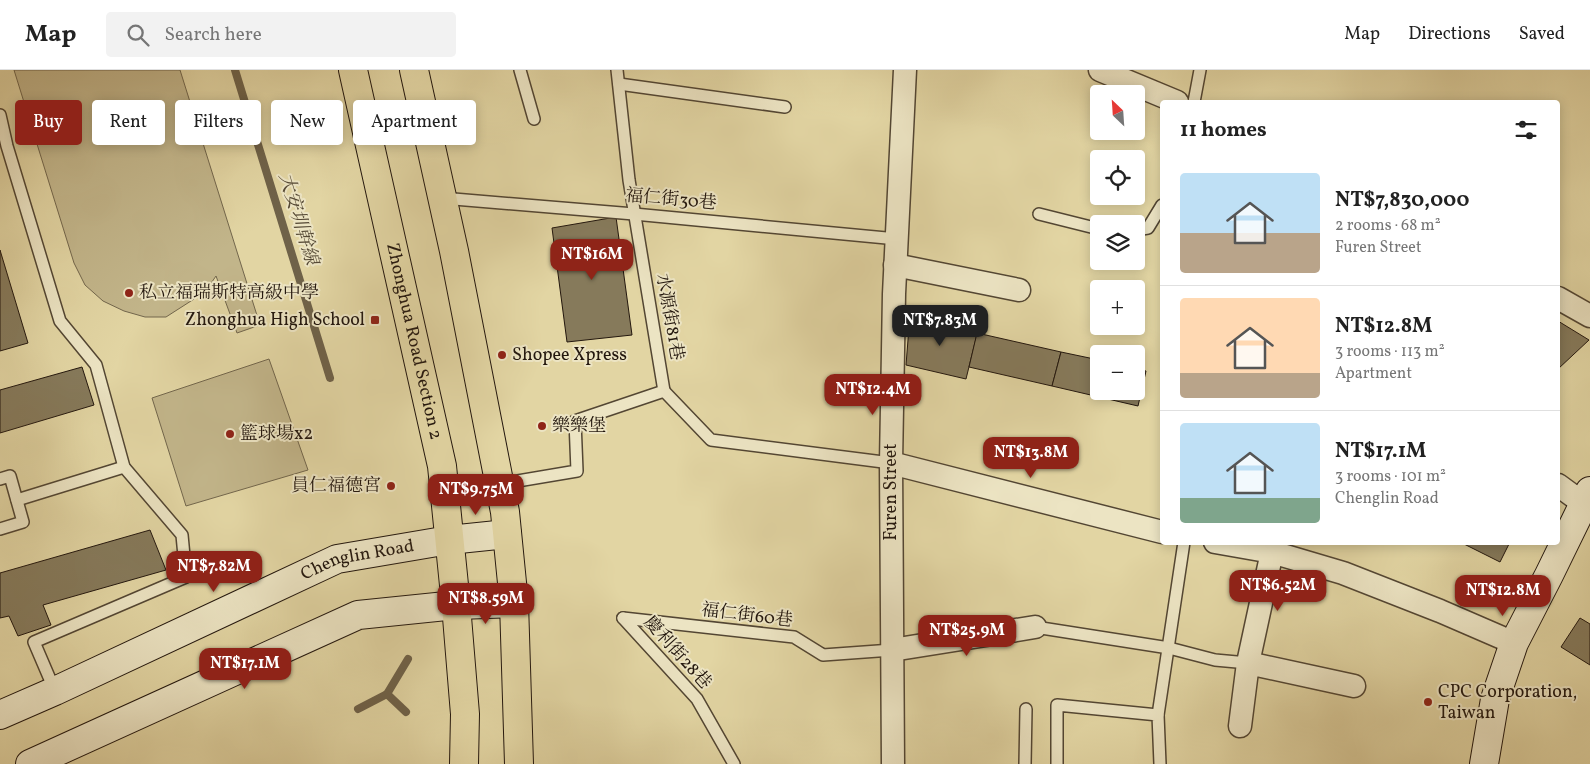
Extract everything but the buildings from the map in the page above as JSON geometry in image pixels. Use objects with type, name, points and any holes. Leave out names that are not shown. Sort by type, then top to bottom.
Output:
[{"type":"main road","name":"Zhonghua Road Section 2","points":[[353,70],[442,466],[466,714],[461,762]]},
{"type":"main road","points":[[414,70],[442,198],[505,512],[514,603],[519,764]]},
{"type":"street","name":"Furen Street","points":[[893,764],[891,462],[896,264],[905,70]]},
{"type":"street","points":[[1100,70],[1172,100]]},
{"type":"street","points":[[896,264],[1019,290]]},
{"type":"street","points":[[1560,299],[1590,316]]},
{"type":"street","points":[[891,462],[1160,531]]},
{"type":"street","points":[[1484,764],[1495,699],[1514,642],[1587,498],[1560,485]]},
{"type":"street","name":"Chenglin Road","points":[[0,715],[337,559],[449,540],[507,534]]},
{"type":"street","points":[[1232,545],[1272,552],[1342,574],[1440,611],[1514,642]]},
{"type":"street","points":[[1240,726],[1248,663],[1272,552]]},
{"type":"street","points":[[30,764],[358,615],[456,605],[514,603]]},
{"type":"street","points":[[892,650],[1036,627]]},
{"type":"street","points":[[1248,663],[1354,686]]},
{"type":"lane","points":[[520,70],[534,119]]},
{"type":"lane","name":"水源街81巷","points":[[617,70],[629,180],[664,391]]},
{"type":"lane","points":[[1194,100],[1200,70]]},
{"type":"lane","points":[[619,84],[785,107]]},
{"type":"lane","points":[[0,115],[7,146],[60,321],[96,365],[124,467],[182,535],[186,577],[34,642],[55,691]]},
{"type":"lane","name":"福仁街30巷","points":[[442,198],[897,239]]},
{"type":"lane","points":[[1145,228],[1148,228],[1160,208]]},
{"type":"lane","points":[[1039,214],[1090,227]]},
{"type":"lane","points":[[500,484],[577,471],[575,421],[664,391],[711,440],[891,462]]},
{"type":"lane","points":[[17,500],[124,467]]},
{"type":"lane","points":[[0,479],[10,476],[23,522],[0,529]]},
{"type":"lane","points":[[1160,764],[1158,715],[1184,545]]},
{"type":"lane","name":"福仁街60巷","points":[[623,618],[794,637],[823,655],[892,650]]},
{"type":"lane","name":"慶利街28巷","points":[[623,618],[697,698],[734,764]]},
{"type":"lane","points":[[1036,627],[1169,648],[1215,660],[1248,663]]},
{"type":"lane","points":[[1057,764],[1057,705],[1158,715]]},
{"type":"lane","points":[[1025,764],[1026,710]]},
{"type":"shaded area","points":[[14,70],[180,70],[189,100],[175,100],[175,145],[204,145],[260,325],[237,333],[216,276],[205,292],[166,317],[145,317],[124,311],[103,301],[85,285],[74,263],[37,145],[82,145],[82,100],[23,100]]},
{"type":"shaded area","name":"籃球場x2","points":[[269,359],[308,470],[186,506],[152,398]]},
{"type":"waterway","name":"大安圳幹線","points":[[235,70],[330,378]]},
{"type":"waterway","name":"大安圳幹線","points":[[358,709],[387,694],[408,659]]},
{"type":"waterway","points":[[387,694],[406,712]]},
{"type":"place","name":"私立福瑞斯特高級中學","points":[[129,293]]},
{"type":"place","name":"Zhonghua High School","points":[[375,320]]},
{"type":"place","name":"Shopee Xpress","points":[[502,355]]},
{"type":"place","name":"樂樂堡","points":[[542,426]]},
{"type":"place","name":"籃球場x2","points":[[230,434]]},
{"type":"place","name":"員仁福德宮","points":[[391,486]]},
{"type":"place","name":"CPC Corporation, Taiwan","points":[[1428,702]]}]
